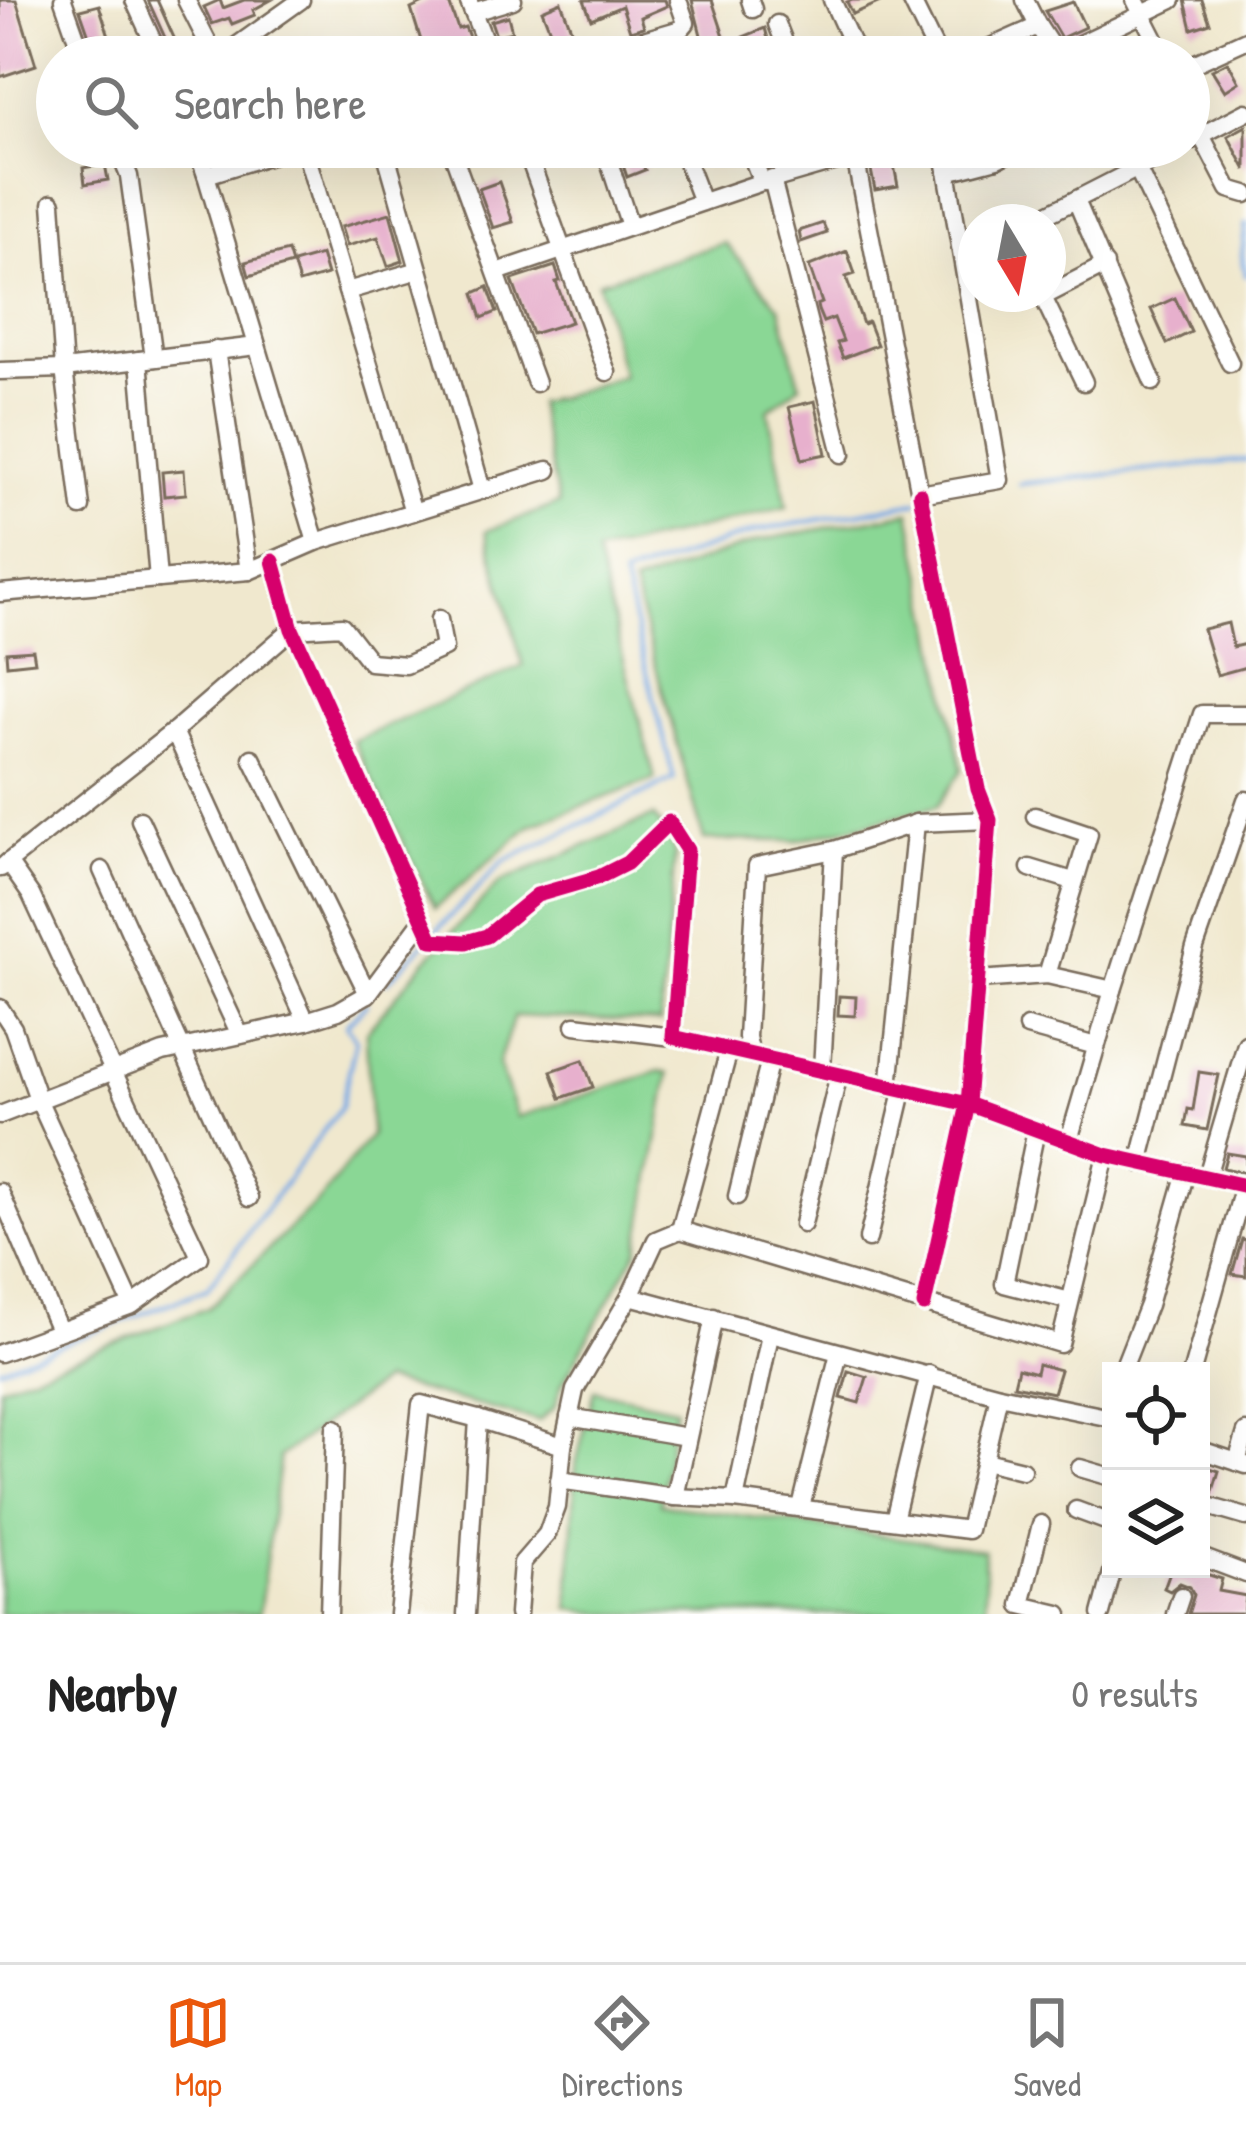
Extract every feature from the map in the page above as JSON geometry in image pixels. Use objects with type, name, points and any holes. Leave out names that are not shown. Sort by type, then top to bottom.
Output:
[{"type":"street","points":[[63,0],[76,36]]},
{"type":"street","points":[[134,0],[150,36]]},
{"type":"street","points":[[186,0],[206,36]]},
{"type":"street","points":[[263,0],[272,20]]},
{"type":"street","points":[[249,36],[301,0]]},
{"type":"street","points":[[483,36],[471,6],[513,0]]},
{"type":"street","points":[[657,36],[686,23],[678,0]]},
{"type":"street","points":[[832,0],[848,36]]},
{"type":"street","points":[[911,0],[928,36]]},
{"type":"street","points":[[1025,0],[1045,36]]},
{"type":"street","points":[[1085,36],[1138,7],[1172,0]]},
{"type":"street","points":[[1138,7],[1153,36]]},
{"type":"street","points":[[777,24],[782,36]]},
{"type":"street","points":[[1015,36],[1038,26]]},
{"type":"street","points":[[1210,56],[1246,40]]},
{"type":"street","points":[[1210,131],[1246,112]]},
{"type":"street","points":[[1210,162],[1229,189],[1246,194]]},
{"type":"street","points":[[126,168],[147,359],[158,579]]},
{"type":"street","points":[[203,168],[316,542]]},
{"type":"street","points":[[206,176],[232,168]]},
{"type":"street","points":[[307,168],[413,512]]},
{"type":"street","points":[[390,168],[482,490]]},
{"type":"street","points":[[458,168],[536,383]]},
{"type":"street","points":[[533,168],[607,372]]},
{"type":"street","points":[[611,168],[630,226]]},
{"type":"street","points":[[689,168],[702,202]]},
{"type":"street","points":[[761,168],[842,454]]},
{"type":"street","points":[[497,272],[813,168]]},
{"type":"street","points":[[857,168],[978,789],[990,820],[968,1105],[924,1305]]},
{"type":"street","points":[[920,494],[1000,480],[946,168]]},
{"type":"street","points":[[947,172],[962,168]]},
{"type":"street","points":[[1066,205],[1142,168]]},
{"type":"street","points":[[1138,170],[1230,363]]},
{"type":"street","points":[[1076,200],[1154,382]]},
{"type":"street","points":[[52,203],[64,369],[81,507]]},
{"type":"street","points":[[1084,382],[1043,297],[1105,266]]},
{"type":"street","points":[[347,291],[419,270]]},
{"type":"street","points":[[0,370],[64,369],[257,346]]},
{"type":"street","points":[[216,350],[249,572]]},
{"type":"street","points":[[0,593],[249,572],[316,542],[548,470]]},
{"type":"street","points":[[273,561],[292,629],[427,931]]},
{"type":"street","points":[[0,1353],[132,1306],[200,1257],[31,895],[4,865],[175,731],[292,629],[342,626],[370,662],[406,664],[444,648],[440,619]]},
{"type":"street","points":[[1069,1140],[1202,714],[1246,714]]},
{"type":"street","points":[[175,731],[306,1022]]},
{"type":"street","points":[[252,758],[368,994]]},
{"type":"street","points":[[1139,1163],[1195,947],[1246,800]]},
{"type":"street","points":[[1036,816],[1089,834],[1047,975]]},
{"type":"street","points":[[140,820],[240,1035]]},
{"type":"street","points":[[751,1054],[747,1037],[757,866],[834,850],[916,823],[990,820]]},
{"type":"street","points":[[427,931],[466,942],[487,936],[537,895],[599,878],[627,862],[669,822],[687,850],[673,1037]]},
{"type":"street","points":[[868,1239],[896,1089],[916,823]]},
{"type":"street","points":[[803,1224],[830,1072],[834,850]]},
{"type":"street","points":[[1030,868],[1073,881]]},
{"type":"street","points":[[102,870],[249,1198]]},
{"type":"street","points":[[0,1115],[180,1047],[202,1047],[338,1011],[368,994],[427,931]]},
{"type":"street","points":[[978,980],[1047,975],[1113,990]]},
{"type":"street","points":[[0,1008],[13,1028],[38,1099],[132,1306]]},
{"type":"street","points":[[575,1025],[673,1037],[968,1105],[1106,1155],[1245,1186],[1195,1362]]},
{"type":"street","points":[[1027,1027],[1096,1046]]},
{"type":"street","points":[[1207,1176],[1246,1044]]},
{"type":"street","points":[[680,1230],[729,1050]]},
{"type":"street","points":[[737,1196],[770,1059]]},
{"type":"street","points":[[1036,1130],[1004,1284],[1070,1301]]},
{"type":"street","points":[[518,1614],[522,1563],[547,1534],[557,1507],[575,1390],[630,1296],[656,1240],[680,1230],[1060,1344],[1106,1155]]},
{"type":"street","points":[[1126,1362],[1148,1305],[1186,1172]]},
{"type":"street","points":[[0,1192],[59,1330]]},
{"type":"street","points":[[630,1296],[999,1395],[1102,1416]]},
{"type":"street","points":[[675,1497],[714,1317]]},
{"type":"street","points":[[735,1500],[770,1335]]},
{"type":"street","points":[[801,1508],[839,1353]]},
{"type":"street","points":[[894,1520],[928,1374]]},
{"type":"street","points":[[560,1480],[968,1530],[999,1395]]},
{"type":"street","points":[[398,1614],[421,1404],[563,1446]]},
{"type":"street","points":[[569,1417],[687,1437]]},
{"type":"street","points":[[466,1614],[478,1419]]},
{"type":"street","points":[[328,1614],[335,1428]]},
{"type":"street","points":[[1210,1453],[1242,1464],[1246,1432]]},
{"type":"street","points":[[985,1461],[1022,1470]]},
{"type":"street","points":[[1080,1468],[1102,1474]]},
{"type":"street","points":[[1210,1506],[1246,1516]]},
{"type":"street","points":[[1076,1510],[1102,1520]]},
{"type":"street","points":[[1040,1524],[1021,1605],[1059,1614]]},
{"type":"street","points":[[1210,1560],[1246,1574]]},
{"type":"street","points":[[1101,1614],[1111,1578]]},
{"type":"green space","points":[[725,243],[780,308],[800,385],[768,410],[787,507],[596,554],[655,779],[531,825],[435,908],[353,741],[523,666],[486,531],[559,504],[537,404],[623,376],[598,282]]},
{"type":"green space","points":[[910,512],[962,770],[937,806],[795,841],[704,840],[633,585],[757,541]]},
{"type":"green space","points":[[653,816],[670,836],[675,855],[660,1022],[514,1016],[498,1064],[517,1117],[660,1071],[669,1074],[638,1249],[562,1384],[554,1408],[539,1421],[383,1381],[280,1456],[259,1614],[0,1614],[0,1386],[208,1308],[323,1196],[371,1135],[366,1032],[425,961],[499,883]]},
{"type":"green space","points":[[594,1390],[675,1408],[660,1504],[984,1550],[986,1614],[609,1614],[569,1609],[576,1464]]},
{"type":"building","points":[[0,0],[16,0],[36,65],[0,77]]},
{"type":"building","points":[[148,0],[157,0],[173,36],[164,36]]},
{"type":"building","points":[[220,0],[223,8],[244,0],[271,0],[253,10],[255,15],[232,24],[229,18],[212,24],[204,7]]},
{"type":"building","points":[[430,0],[448,0],[458,29],[465,27],[469,36],[420,36],[411,9]]},
{"type":"building","points":[[584,0],[665,0],[667,6],[641,17],[644,27],[630,31],[622,6],[591,19]]},
{"type":"building","points":[[692,0],[712,0],[724,36],[701,36]]},
{"type":"building","points":[[885,0],[853,14],[847,2]]},
{"type":"building","points":[[1185,0],[1202,0],[1210,23],[1192,29]]},
{"type":"building","points":[[561,2],[574,36],[552,36],[542,10]]},
{"type":"building","points":[[1073,2],[1085,27],[1060,36],[1045,11]]},
{"type":"building","points":[[99,5],[109,36],[89,36],[80,10]]},
{"type":"building","points":[[508,16],[512,32],[496,36],[491,21]]},
{"type":"building","points":[[1228,62],[1239,82],[1225,91],[1212,70]]},
{"type":"building","points":[[1246,126],[1246,170],[1228,136]]},
{"type":"building","points":[[83,168],[106,168],[108,180],[85,184]]},
{"type":"building","points":[[624,168],[644,168],[645,170],[627,177]]},
{"type":"building","points":[[871,168],[895,168],[898,186],[875,190]]},
{"type":"building","points":[[499,182],[513,222],[493,228],[479,189]]},
{"type":"building","points":[[390,213],[403,261],[388,266],[378,237],[347,246],[341,227]]},
{"type":"building","points":[[823,223],[827,233],[801,242],[799,231]]},
{"type":"building","points":[[288,251],[292,264],[249,276],[245,262]]},
{"type":"building","points":[[847,251],[855,274],[846,277],[863,324],[868,322],[877,345],[843,358],[837,343],[843,341],[834,318],[823,322],[818,310],[822,303],[809,266]]},
{"type":"building","points":[[321,255],[327,275],[299,283],[293,263]]},
{"type":"building","points":[[555,266],[571,322],[532,334],[512,280]]},
{"type":"building","points":[[488,287],[497,312],[482,318],[474,293]]},
{"type":"building","points":[[1175,298],[1191,332],[1167,344],[1151,309]]},
{"type":"building","points":[[815,401],[826,454],[802,459],[789,407]]},
{"type":"building","points":[[184,470],[186,494],[164,496],[162,472]]},
{"type":"building","points":[[1228,623],[1233,647],[1246,644],[1246,667],[1217,675],[1203,629]]},
{"type":"building","points":[[33,650],[35,662],[7,665],[6,652]]},
{"type":"building","points":[[839,996],[856,997],[855,1016],[838,1015]]},
{"type":"building","points":[[583,1060],[593,1087],[561,1098],[551,1071]]},
{"type":"building","points":[[1199,1072],[1219,1075],[1207,1130],[1185,1126],[1188,1109],[1193,1110]]},
{"type":"building","points":[[1227,1153],[1246,1156],[1246,1173],[1223,1168]]},
{"type":"building","points":[[1242,1239],[1246,1240],[1246,1276],[1232,1274]]},
{"type":"building","points":[[1038,1364],[1060,1370],[1053,1393],[1014,1385],[1018,1368],[1036,1373]]},
{"type":"building","points":[[848,1371],[867,1377],[859,1403],[841,1398]]},
{"type":"building","points":[[1210,1468],[1219,1471],[1210,1493]]},
{"type":"building","points":[[1168,1578],[1222,1579],[1219,1591],[1246,1596],[1244,1614],[1188,1614],[1194,1595],[1190,1587],[1180,1583],[1170,1591],[1164,1588]]},
{"type":"waterway","points":[[1246,224],[1242,254],[1246,275]]},
{"type":"waterway","points":[[1019,484],[1246,460]]},
{"type":"waterway","points":[[387,982],[503,862],[674,779],[623,577],[756,531],[917,502]]},
{"type":"waterway","points":[[0,1368],[207,1289],[341,1107],[356,1040],[346,1025],[366,1004]]},
{"type":"cycle path","points":[[920,494],[978,789],[990,820],[968,1104],[924,1305]]},
{"type":"cycle path","points":[[273,561],[292,629],[432,940],[466,942],[487,936],[537,895],[599,877],[627,863],[669,822],[687,850],[673,1037],[968,1104],[1106,1155],[1246,1186]]}]
